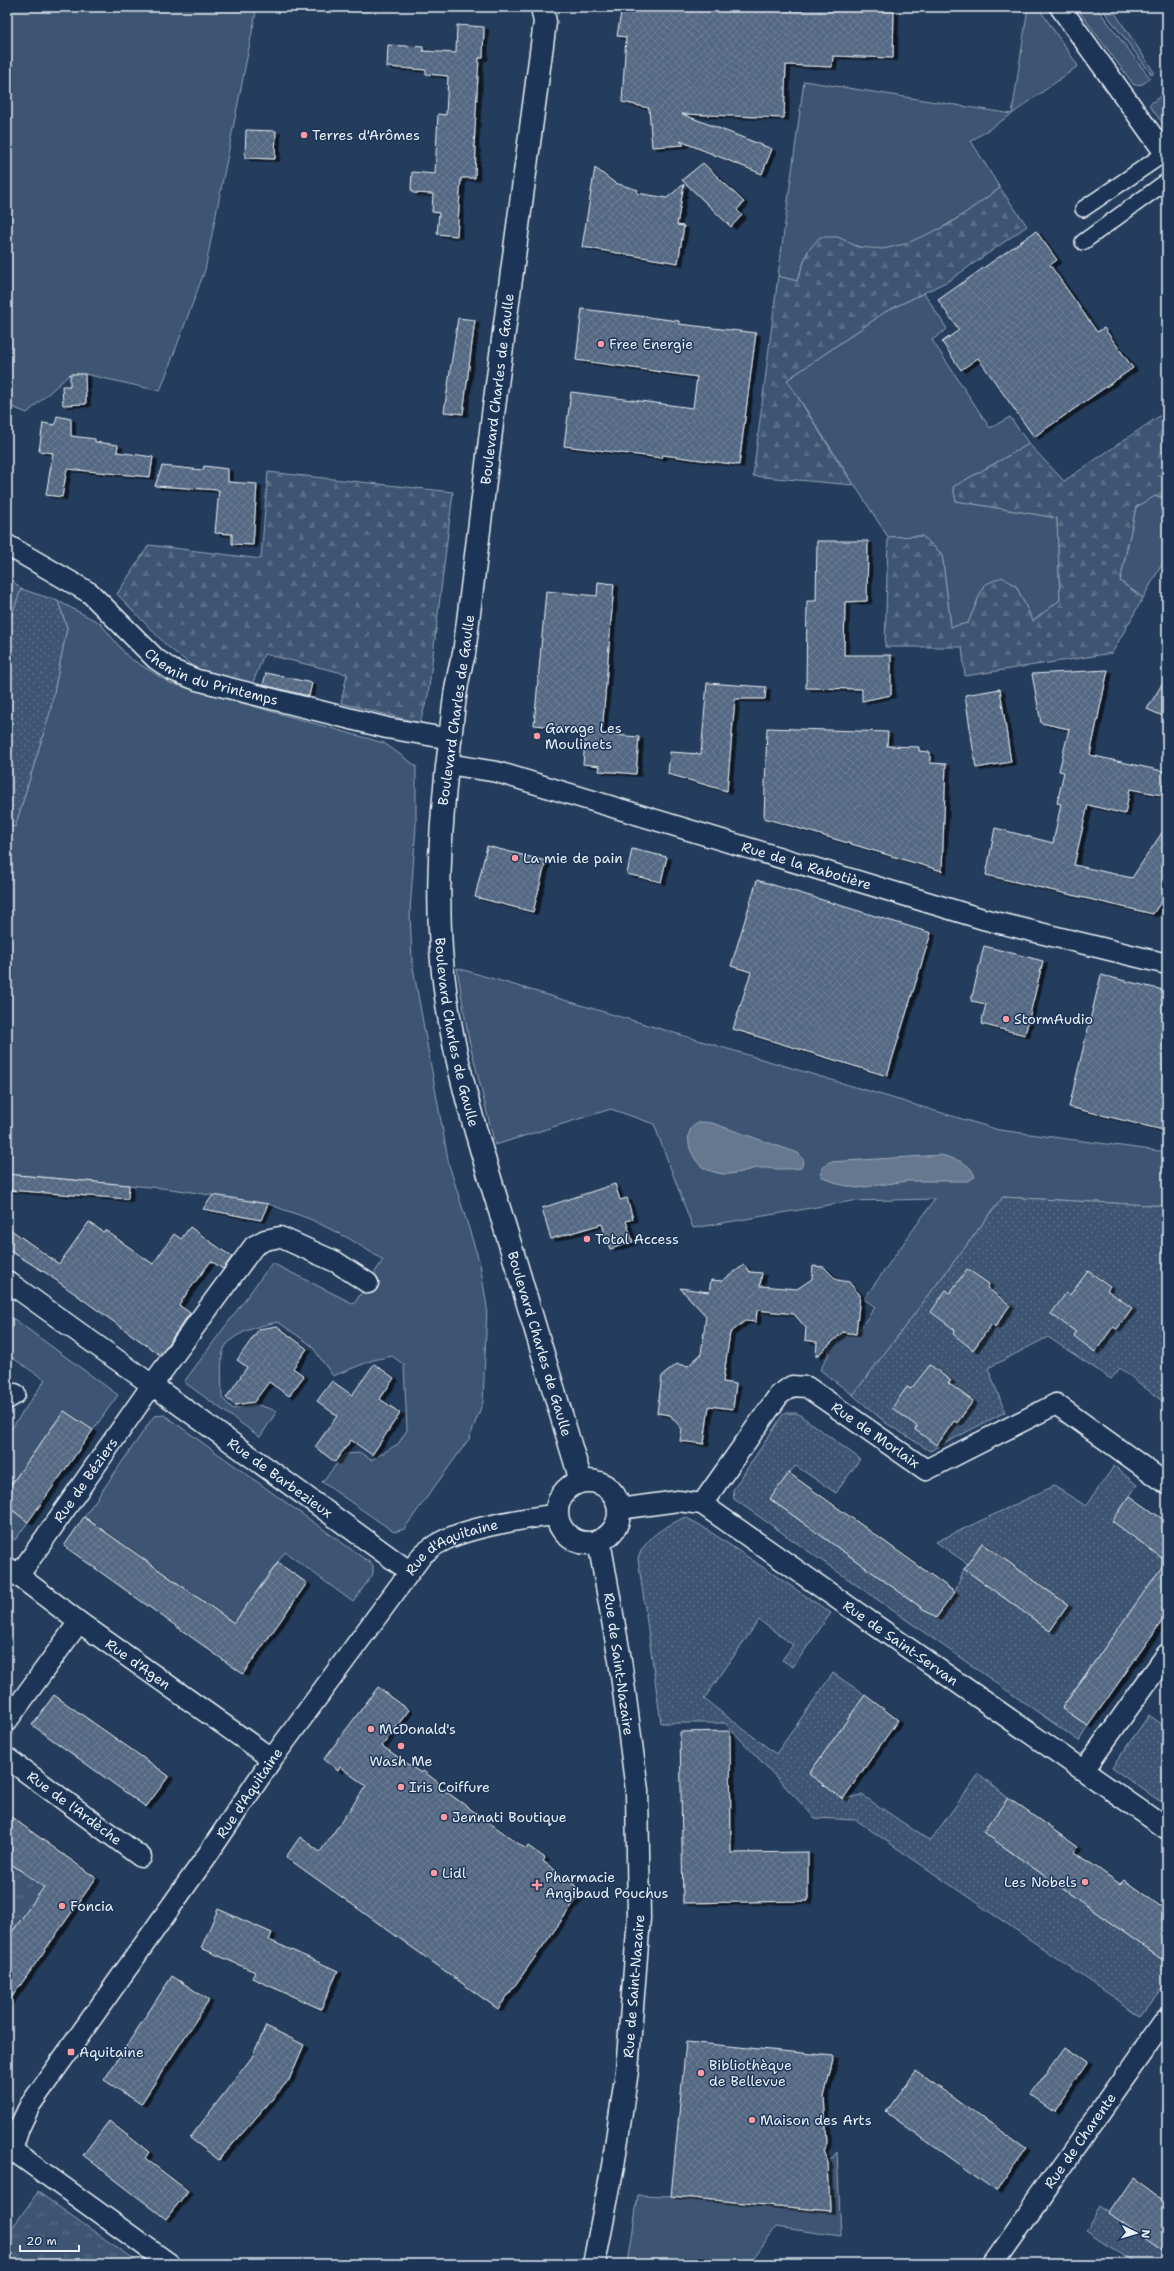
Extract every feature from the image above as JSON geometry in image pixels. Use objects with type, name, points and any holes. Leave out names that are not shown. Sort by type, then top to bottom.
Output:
[{"type":"main road","name":"Boulevard Charles de Gaulle","points":[[547,12],[493,415],[464,654],[458,672],[441,832],[440,906],[442,960],[455,1052],[472,1122],[536,1329],[580,1481]]},
{"type":"main road","points":[[593,1480],[609,1488],[616,1497],[619,1509],[619,1518],[614,1531],[598,1541],[586,1543],[574,1540],[560,1527],[557,1515],[561,1495],[568,1488],[580,1481],[593,1480]]},
{"type":"main road","name":"Rue de Saint-Nazaire","points":[[594,2264],[614,2166],[626,2079],[634,2001],[639,1918],[637,1790],[620,1660],[598,1541]]},
{"type":"street","points":[[1060,7],[1166,154],[1083,210]]},
{"type":"street","points":[[1083,242],[1167,181]]},
{"type":"street","name":"Chemin du Printemps","points":[[7,545],[90,593],[156,659],[172,670],[197,680],[387,728],[450,739]]},
{"type":"street","name":"Rue de la Rabotière","points":[[448,764],[505,774],[983,919],[1167,964]]},
{"type":"street","name":"Rue de Béziers","points":[[13,1571],[254,1246],[265,1240],[280,1237],[336,1262],[368,1283]]},
{"type":"street","name":"Rue de Barbezieux","points":[[7,1281],[409,1571]]},
{"type":"street","name":"Rue de Morlaix","points":[[702,1504],[779,1395],[792,1386],[807,1387],[926,1470],[1056,1404],[1167,1484]]},
{"type":"street","name":"Rue de Saint-Servan","points":[[619,1509],[678,1501],[702,1504],[957,1684],[1084,1770],[1167,1829]]},
{"type":"street","name":"Rue d'Aquitaine","points":[[9,2152],[30,2105],[206,1857],[272,1759],[423,1554],[441,1542],[462,1533],[539,1516],[557,1515]]},
{"type":"street","name":"Rue d'Agen","points":[[13,1571],[79,1622],[272,1759]]},
{"type":"street","points":[[7,1721],[79,1622]]},
{"type":"street","points":[[1084,1770],[1167,1654]]},
{"type":"street","name":"Rue de l'Ardèche","points":[[7,1758],[141,1857]]},
{"type":"street","name":"Rue de Charente","points":[[993,2264],[1167,2017]]},
{"type":"street","points":[[9,2152],[170,2264]]},
{"type":"green space","points":[[7,7],[257,7],[205,270],[160,391],[85,374],[70,374],[27,413],[7,405]]},
{"type":"green space","points":[[296,7],[370,7],[369,12]]},
{"type":"green space","points":[[1028,7],[1038,7],[1078,66],[1012,114]]},
{"type":"green space","points":[[1076,7],[1096,7],[1150,78],[1143,84],[1134,85]]},
{"type":"green space","points":[[1101,7],[1111,7],[1154,72],[1152,75]]},
{"type":"green space","points":[[804,81],[1012,114],[971,141],[1000,188],[952,222],[913,242],[894,248],[875,249],[854,245],[838,237],[808,251],[797,281],[778,276]]},
{"type":"green space","points":[[1162,95],[1167,102],[1167,129],[1149,105]]},
{"type":"green space","points":[[1000,188],[1027,226],[950,280],[885,312],[787,380],[853,485],[753,476],[778,276],[797,281],[808,251],[820,237],[838,237],[858,247],[883,249],[905,244],[948,225]]},
{"type":"green space","points":[[924,293],[947,329],[932,340],[990,428],[1010,417],[1029,444],[953,487],[956,501],[1057,518],[1060,600],[1033,621],[1016,586],[984,585],[968,623],[951,627],[942,554],[922,536],[888,537],[787,380],[885,312]]},
{"type":"green space","points":[[1164,413],[1167,417],[1167,498],[1155,496],[1136,507],[1120,581],[1143,598],[1112,653],[965,676],[962,647],[885,647],[888,537],[922,536],[942,554],[951,627],[968,623],[984,585],[1002,577],[1016,586],[1033,621],[1060,600],[1057,518],[956,501],[953,487],[1029,444],[1064,481]]},
{"type":"green space","points":[[268,472],[453,492],[428,695],[420,723],[341,703],[347,674],[264,654],[252,685],[200,672],[167,646],[117,594],[149,545],[261,559]]},
{"type":"green space","points":[[1155,496],[1167,498],[1167,555],[1143,598],[1120,581],[1136,507]]},
{"type":"green space","points":[[7,575],[21,589],[7,629]]},
{"type":"green space","points":[[21,589],[58,601],[67,628],[50,712],[15,827],[7,824],[7,629]]},
{"type":"green space","points":[[58,601],[100,623],[128,657],[170,683],[384,743],[416,766],[416,825],[410,912],[412,962],[449,1165],[480,1264],[487,1307],[483,1402],[469,1439],[404,1529],[394,1532],[322,1482],[345,1454],[361,1453],[371,1460],[398,1444],[407,1430],[404,1365],[392,1356],[373,1360],[333,1376],[311,1345],[278,1322],[263,1325],[238,1335],[226,1345],[223,1352],[221,1368],[222,1398],[233,1409],[255,1404],[277,1411],[260,1437],[184,1382],[272,1263],[354,1304],[383,1260],[350,1239],[310,1219],[268,1204],[172,1189],[7,1174],[7,824],[15,827],[50,712],[67,628]]},
{"type":"green space","points":[[457,968],[999,1130],[1167,1152],[1167,1206],[1003,1197],[853,1395],[820,1370],[828,1356],[829,1345],[843,1332],[856,1334],[875,1307],[864,1299],[935,1199],[852,1201],[693,1228],[654,1124],[611,1109],[495,1145],[468,1036]]},
{"type":"green space","points":[[1003,1197],[1167,1206],[1167,1405],[1120,1368],[1111,1379],[1048,1337],[988,1368],[1005,1412],[930,1451],[886,1423],[853,1395]]},
{"type":"green space","points":[[7,1314],[118,1395],[93,1430],[64,1411],[7,1490],[7,1435],[45,1380],[7,1354]]},
{"type":"green space","points":[[784,1413],[797,1413],[860,1459],[836,1493],[796,1466],[770,1499],[936,1618],[955,1592],[964,1569],[1050,1631],[1068,1604],[982,1543],[968,1564],[936,1542],[1054,1486],[1086,1506],[1114,1466],[1137,1485],[1113,1521],[1167,1561],[1062,1707],[1088,1726],[1079,1741],[734,1499],[733,1490]]},
{"type":"green space","points":[[164,1415],[373,1565],[373,1574],[353,1602],[285,1552],[234,1623],[84,1517],[154,1416]]},
{"type":"green space","points":[[7,1506],[28,1522],[15,1540],[7,1534]]},
{"type":"green space","points":[[685,1517],[700,1525],[831,1613],[793,1667],[782,1660],[793,1645],[759,1620],[704,1699],[776,1754],[833,1673],[865,1695],[809,1774],[843,1799],[862,1795],[930,1841],[979,1774],[1008,1798],[983,1832],[1167,1963],[1167,1982],[1141,2016],[856,1820],[815,1818],[725,1723],[661,1723],[638,1558],[646,1543],[651,1538],[663,1529]]},
{"type":"green space","points":[[1149,1715],[1167,1728],[1167,1806],[1112,1768]]},
{"type":"green space","points":[[7,1861],[47,1890],[40,1893],[7,1939]]},
{"type":"green space","points":[[837,2152],[841,2236],[776,2227],[749,2264],[628,2264],[638,2195],[671,2196],[830,2211],[828,2163]]},
{"type":"green space","points":[[38,2192],[140,2264],[7,2264],[7,2235]]},
{"type":"green space","points":[[1101,2206],[1167,2254],[1167,2264],[1134,2264],[1086,2231]]},
{"type":"shaded area","points":[[703,1122],[712,1123],[798,1153],[804,1161],[801,1168],[762,1168],[729,1174],[709,1170],[702,1167],[696,1161],[688,1141],[691,1128],[696,1124]]},
{"type":"shaded area","points":[[941,1155],[966,1165],[973,1172],[975,1177],[968,1181],[907,1181],[857,1188],[838,1184],[821,1176],[822,1169],[829,1162]]},
{"type":"building","points":[[622,7],[894,9],[893,58],[833,56],[832,67],[786,65],[784,118],[682,114],[772,149],[762,174],[680,141],[684,145],[652,147],[649,108],[622,102],[626,37],[617,36]]},
{"type":"building","points":[[457,25],[484,27],[483,58],[479,58],[474,147],[476,147],[475,178],[461,178],[457,236],[437,234],[439,213],[432,212],[433,194],[413,193],[411,189],[412,172],[435,174],[438,114],[446,115],[448,76],[426,74],[426,70],[387,67],[388,45],[423,47],[423,51],[456,53]]},
{"type":"building","points":[[246,130],[276,131],[275,159],[245,158]]},
{"type":"building","points":[[703,163],[744,202],[737,210],[742,215],[731,227],[682,180]]},
{"type":"building","points":[[595,168],[615,183],[638,190],[637,193],[667,198],[684,184],[677,225],[684,226],[678,263],[582,247]]},
{"type":"building","points":[[1036,231],[1057,260],[1050,265],[1097,332],[1104,328],[1133,368],[1034,437],[978,358],[961,370],[942,342],[959,330],[938,300]]},
{"type":"building","points":[[582,309],[679,321],[679,324],[756,333],[739,465],[663,455],[662,458],[564,446],[571,392],[693,408],[697,377],[576,360]]},
{"type":"building","points":[[458,318],[475,320],[463,414],[444,412]]},
{"type":"building","points":[[70,374],[85,374],[86,404],[63,405],[62,386],[70,386]]},
{"type":"building","points":[[57,416],[71,419],[71,436],[95,439],[95,442],[118,445],[117,452],[153,457],[150,477],[67,469],[62,497],[46,495],[53,453],[39,451],[43,423],[55,425]]},
{"type":"building","points":[[162,466],[203,470],[204,466],[228,469],[228,482],[257,484],[253,545],[232,544],[232,534],[215,533],[219,490],[155,486]]},
{"type":"building","points":[[817,541],[868,541],[867,601],[845,602],[844,655],[891,655],[891,695],[862,701],[862,689],[806,688],[807,601],[816,601]]},
{"type":"building","points":[[598,582],[614,584],[602,734],[639,737],[636,774],[599,771],[600,766],[583,764],[586,730],[534,725],[546,591],[597,596]]},
{"type":"building","points":[[1108,670],[1090,755],[1167,772],[1167,796],[1130,789],[1125,814],[1088,805],[1074,865],[1132,878],[1167,825],[1167,893],[1153,914],[986,875],[995,828],[1053,843],[1061,804],[1057,803],[1064,772],[1059,771],[1069,729],[1041,723],[1032,674]]},
{"type":"building","points":[[266,673],[312,683],[309,696],[263,685]]},
{"type":"building","points":[[1167,676],[1167,718],[1147,709]]},
{"type":"building","points":[[707,683],[766,687],[765,699],[735,699],[727,791],[668,774],[670,752],[701,754]]},
{"type":"building","points":[[1000,689],[1011,762],[976,768],[965,695]]},
{"type":"building","points":[[767,728],[888,732],[887,746],[919,747],[919,751],[930,752],[930,763],[946,764],[942,871],[764,818]]},
{"type":"building","points":[[487,846],[546,861],[533,912],[475,897]]},
{"type":"building","points":[[632,849],[667,857],[661,882],[627,874]]},
{"type":"building","points":[[757,880],[931,933],[887,1076],[733,1029],[751,972],[731,966]]},
{"type":"building","points":[[984,946],[1043,961],[1025,1035],[981,1024],[986,1004],[971,1001]]},
{"type":"building","points":[[1101,975],[1167,991],[1167,1131],[1069,1107]]},
{"type":"building","points":[[7,1174],[129,1185],[128,1199],[7,1190]]},
{"type":"building","points":[[615,1184],[620,1200],[627,1198],[633,1219],[626,1221],[633,1242],[610,1249],[602,1224],[551,1239],[542,1208]]},
{"type":"building","points":[[213,1195],[268,1204],[261,1220],[203,1209]]},
{"type":"building","points":[[89,1222],[103,1232],[105,1230],[153,1264],[174,1234],[181,1239],[190,1227],[232,1257],[223,1269],[211,1261],[187,1293],[179,1305],[190,1313],[160,1355],[46,1273],[7,1249],[7,1227],[59,1264]]},
{"type":"building","points":[[744,1265],[750,1272],[762,1273],[760,1286],[797,1289],[812,1279],[813,1266],[824,1267],[837,1280],[849,1282],[860,1295],[856,1334],[843,1332],[816,1357],[817,1342],[805,1340],[806,1328],[794,1314],[757,1310],[756,1322],[745,1321],[730,1333],[723,1382],[736,1384],[733,1409],[709,1406],[704,1444],[680,1441],[682,1429],[670,1415],[657,1413],[662,1376],[677,1364],[688,1366],[701,1354],[706,1316],[680,1288],[709,1292],[711,1280],[722,1281]]},
{"type":"building","points":[[967,1269],[989,1284],[987,1288],[1010,1305],[995,1327],[992,1324],[973,1350],[953,1334],[955,1330],[931,1312],[946,1290],[950,1293]]},
{"type":"building","points":[[1088,1271],[1110,1286],[1107,1290],[1132,1308],[1117,1329],[1113,1327],[1095,1352],[1074,1336],[1076,1332],[1051,1314],[1066,1293],[1070,1295]]},
{"type":"building","points":[[277,1326],[307,1349],[293,1368],[304,1376],[289,1396],[269,1382],[254,1402],[235,1405],[226,1398],[247,1367],[237,1360],[259,1329]]},
{"type":"building","points":[[374,1364],[394,1378],[380,1399],[400,1413],[372,1455],[351,1440],[335,1462],[315,1447],[337,1416],[317,1401],[332,1381],[352,1395]]},
{"type":"building","points":[[930,1365],[951,1381],[948,1383],[973,1401],[957,1423],[954,1421],[937,1445],[915,1430],[917,1426],[892,1408],[907,1387],[911,1389]]},
{"type":"building","points":[[64,1411],[93,1430],[28,1522],[7,1506],[7,1490]]},
{"type":"building","points":[[789,1473],[955,1592],[936,1618],[770,1499]]},
{"type":"building","points":[[1130,1496],[1167,1522],[1167,1614],[1088,1726],[1062,1708],[1166,1561],[1112,1521]]},
{"type":"building","points":[[84,1517],[234,1623],[278,1563],[307,1583],[243,1674],[64,1546]]},
{"type":"building","points":[[982,1543],[1068,1605],[1050,1631],[964,1569]]},
{"type":"building","name":"Lidl","points":[[378,1687],[409,1710],[382,1746],[421,1773],[423,1771],[439,1783],[437,1785],[526,1849],[528,1846],[545,1858],[543,1861],[575,1885],[579,1896],[498,2009],[286,1857],[300,1837],[320,1852],[366,1786],[340,1767],[338,1771],[324,1759]]},
{"type":"building","points":[[54,1695],[169,1776],[146,1807],[32,1725]]},
{"type":"building","points":[[865,1695],[898,1720],[843,1799],[809,1774]]},
{"type":"building","points":[[730,1731],[731,1853],[808,1852],[808,1901],[683,1903],[680,1732]]},
{"type":"building","name":"Les Nobels","points":[[1008,1798],[1078,1847],[1075,1852],[1120,1884],[1124,1880],[1167,1911],[1167,1963],[983,1832]]},
{"type":"building","points":[[7,1814],[96,1878],[7,2004],[7,1939],[44,1887],[7,1861]]},
{"type":"building","points":[[218,1909],[272,1933],[269,1940],[338,1971],[321,2009],[252,1978],[255,1972],[201,1948]]},
{"type":"building","points":[[172,1976],[209,2000],[141,2104],[104,2080]]},
{"type":"building","points":[[266,2026],[304,2045],[289,2080],[219,2160],[190,2138],[252,2057]]},
{"type":"building","name":"Maison des Arts","points":[[686,2042],[834,2056],[824,2097],[827,2142],[823,2151],[828,2163],[830,2211],[671,2196]]},
{"type":"building","points":[[1065,2047],[1087,2062],[1053,2111],[1030,2095]]},
{"type":"building","points":[[916,2071],[1026,2149],[996,2191],[886,2112]]},
{"type":"building","points":[[109,2121],[149,2152],[145,2158],[188,2191],[166,2219],[83,2155]]},
{"type":"building","points":[[1133,2178],[1167,2203],[1167,2254],[1109,2213]]},
{"type":"place","name":"Terres d'Arômes","points":[[304,135]]},
{"type":"place","name":"Free Energie","points":[[601,344]]},
{"type":"place","name":"Garage Les Moulinets","points":[[537,736]]},
{"type":"place","name":"La mie de pain","points":[[515,858]]},
{"type":"place","name":"StormAudio","points":[[1006,1019]]},
{"type":"place","name":"Total Access","points":[[587,1239]]},
{"type":"place","name":"McDonald's","points":[[371,1729]]},
{"type":"place","name":"Wash Me","points":[[401,1746]]},
{"type":"place","name":"Iris Coiffure","points":[[401,1787]]},
{"type":"place","name":"Jennati Boutique","points":[[444,1817]]},
{"type":"place","name":"Lidl","points":[[434,1873]]},
{"type":"place","name":"Les Nobels","points":[[1085,1882]]},
{"type":"place","name":"Pharmacie Angibaud Pouchus","points":[[537,1885]]},
{"type":"place","name":"Foncia","points":[[62,1906]]},
{"type":"place","name":"Aquitaine","points":[[71,2052]]},
{"type":"place","name":"Bibliothèque de Bellevue","points":[[701,2073]]},
{"type":"place","name":"Maison des Arts","points":[[752,2120]]}]
